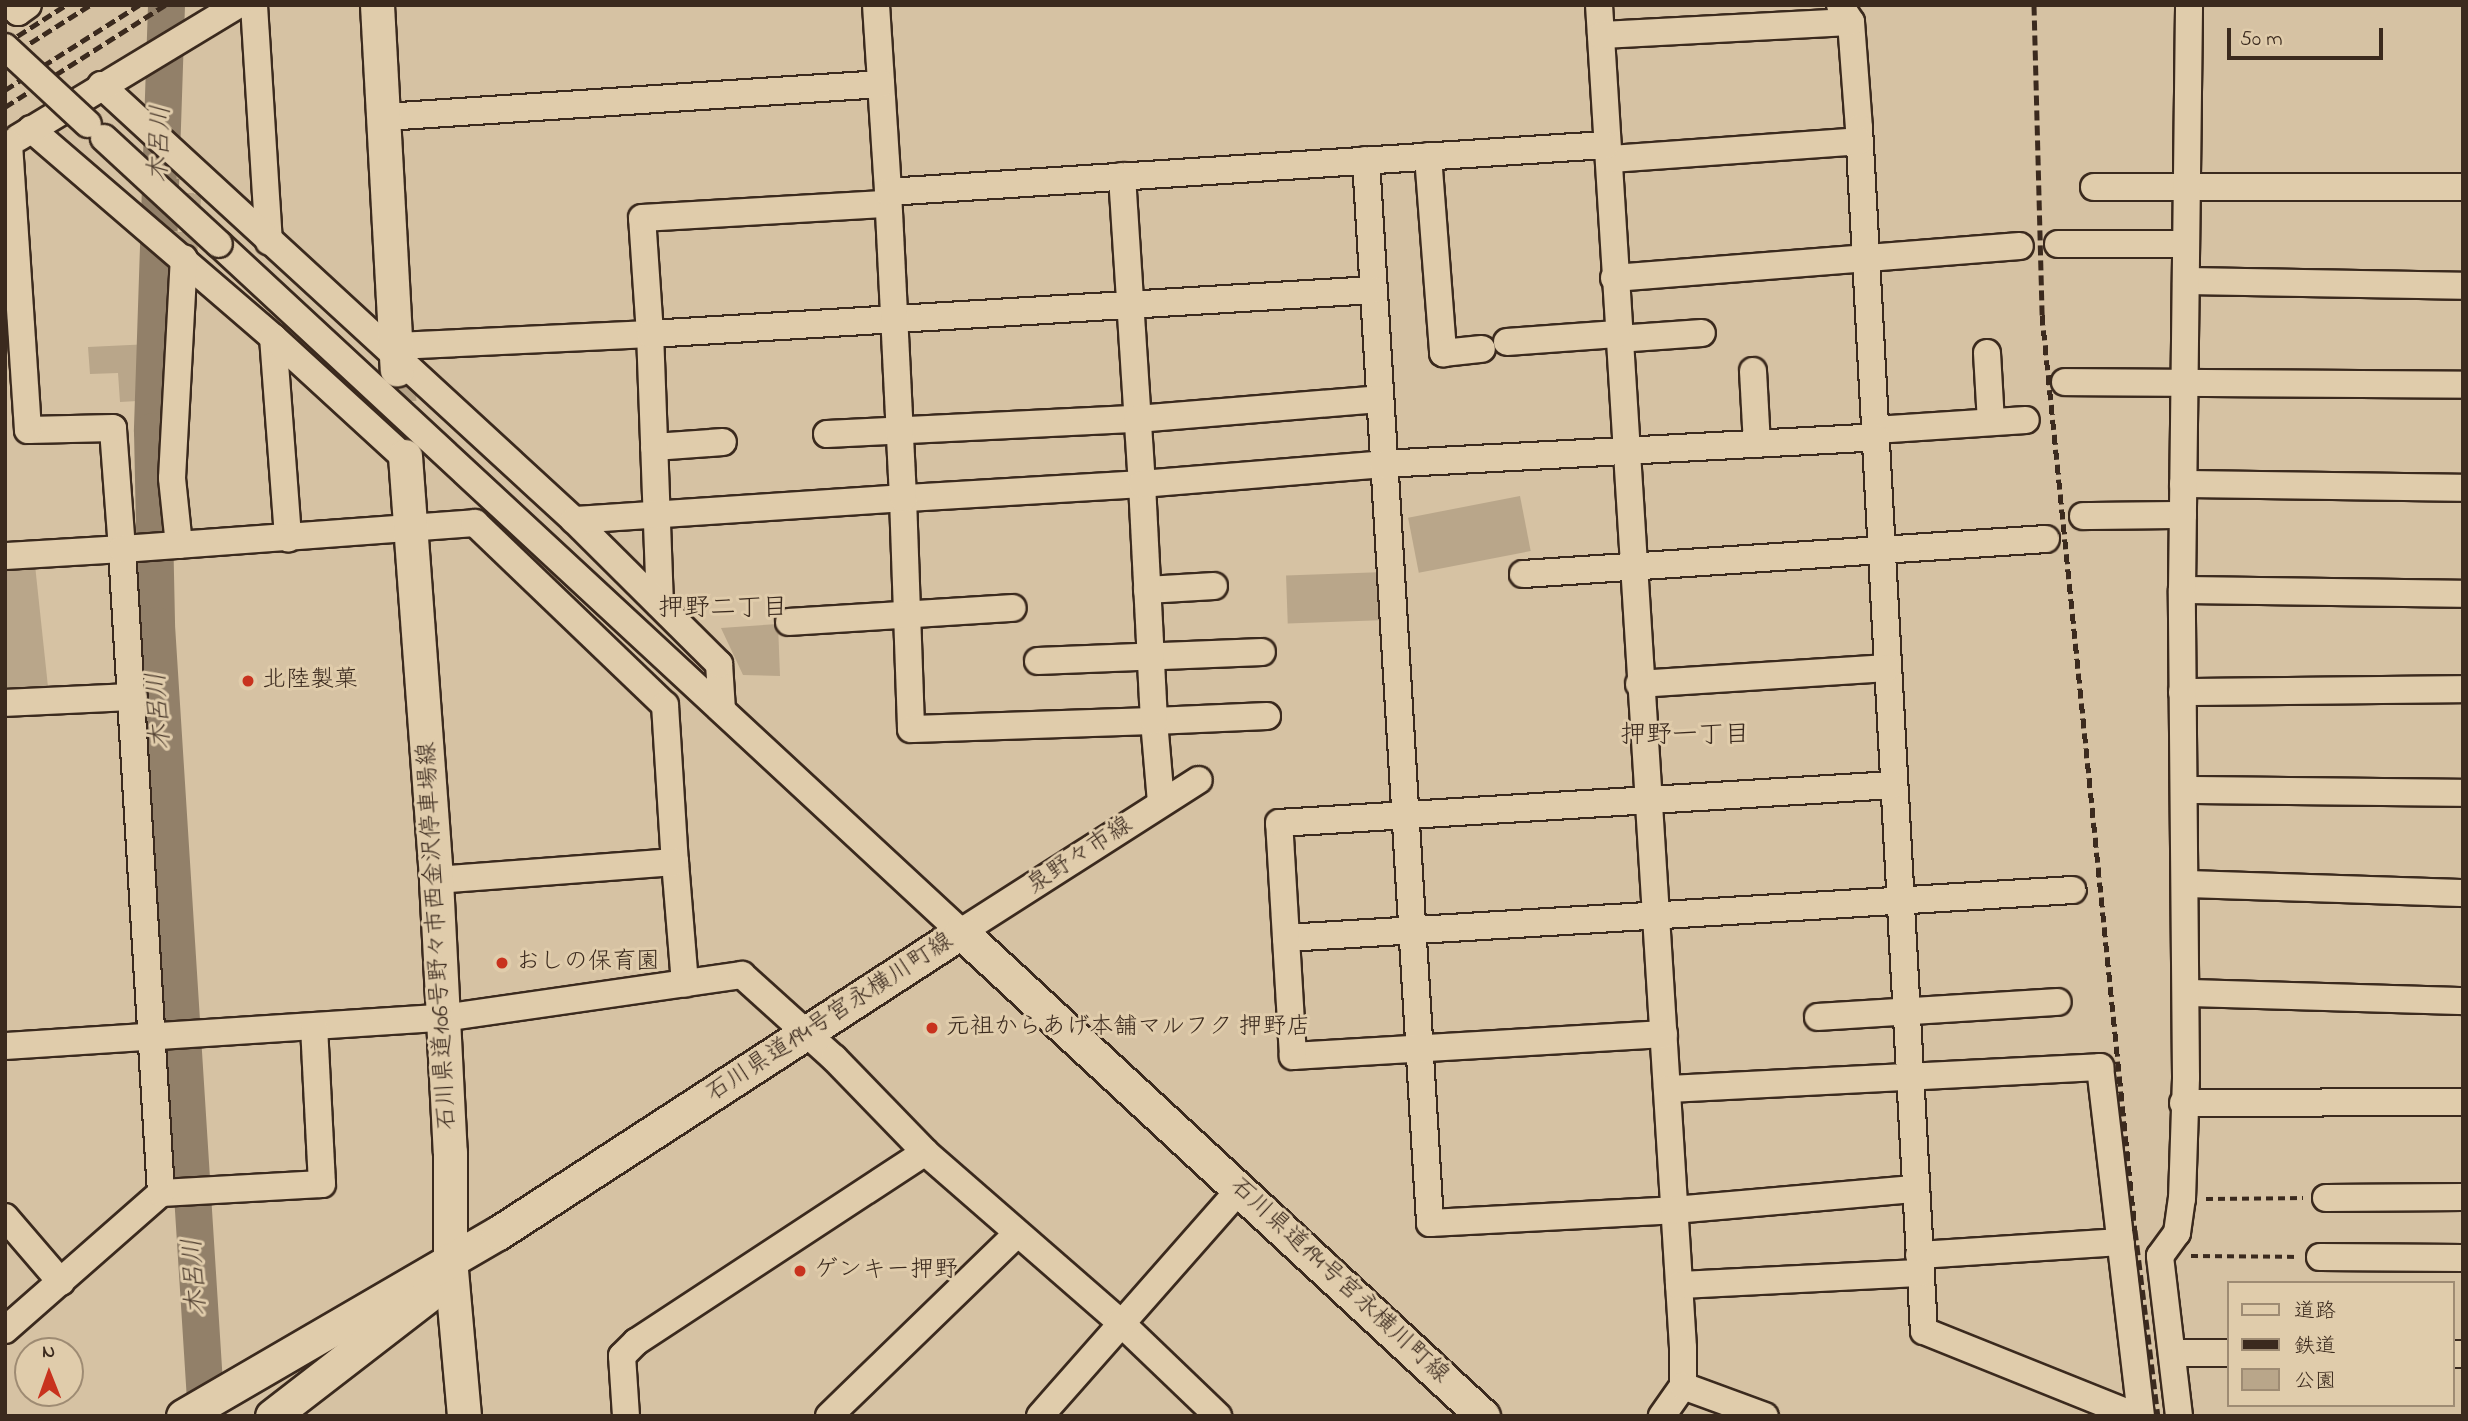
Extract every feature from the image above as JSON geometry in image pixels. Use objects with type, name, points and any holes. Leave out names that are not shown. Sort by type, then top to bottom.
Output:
[{"type":"main road","points":[[377,5],[396,358]]},
{"type":"main road","name":"石川県道106号野々市西金沢停車場線","points":[[405,457],[413,529],[436,880],[450,1259],[464,1416]]},
{"type":"main road","name":"石川県道194号宮永横川町線","points":[[183,1416],[227,1387],[394,1296],[807,1035],[961,932],[1483,1416]]},
{"type":"main road","points":[[272,1416],[435,1289],[450,1259]]},
{"type":"street","points":[[11,5],[18,12],[28,5]]},
{"type":"street","points":[[165,1193],[134,697],[130,548],[113,428],[28,430],[7,145],[238,5]]},
{"type":"street","points":[[254,5],[269,242]]},
{"type":"street","points":[[876,5],[900,430],[911,729],[1267,716]]},
{"type":"street","points":[[1599,5],[1624,452],[1679,1285],[1683,1386],[1662,1416]]},
{"type":"street","points":[[2179,1416],[2161,1256],[2177,1233],[2182,1199],[2187,993],[2182,590],[2189,5]]},
{"type":"street","points":[[1601,35],[1845,13],[1859,141],[1924,1331],[2135,1416]]},
{"type":"street","points":[[5,47],[961,932]]},
{"type":"street","points":[[385,117],[881,84]]},
{"type":"street","points":[[102,85],[269,242],[574,520],[719,664],[722,710]]},
{"type":"street","points":[[31,129],[139,219],[405,457]]},
{"type":"street","points":[[660,605],[650,334],[642,218],[1122,176],[1428,156],[1607,152],[1859,141]]},
{"type":"street","points":[[1428,156],[1443,353],[1482,349]]},
{"type":"street","points":[[1366,160],[1383,464],[1408,813],[1430,1223],[1674,1210],[1916,1189]]},
{"type":"street","points":[[1122,176],[1161,803]]},
{"type":"street","points":[[2094,187],[2187,184],[2463,187]]},
{"type":"street","points":[[2058,244],[2186,244]]},
{"type":"street","points":[[1614,278],[2021,246]]},
{"type":"street","points":[[175,545],[172,478],[180,255]]},
{"type":"street","points":[[2186,281],[2463,286]]},
{"type":"street","points":[[396,358],[650,334],[1373,290]]},
{"type":"street","points":[[1507,342],[1702,333]]},
{"type":"street","points":[[273,337],[288,538]]},
{"type":"street","points":[[1987,354],[1991,422]]},
{"type":"street","points":[[1753,371],[1757,444]]},
{"type":"street","points":[[2065,382],[2463,385]]},
{"type":"street","points":[[827,434],[1137,419],[1379,400]]},
{"type":"street","points":[[574,520],[1142,484],[1383,464],[1757,444],[2026,420]]},
{"type":"street","points":[[654,447],[723,442]]},
{"type":"street","points":[[2183,484],[2463,488]]},
{"type":"street","points":[[2083,516],[2183,514]]},
{"type":"street","points":[[5,556],[475,523],[664,705],[685,984]]},
{"type":"street","points":[[1523,574],[2046,539]]},
{"type":"street","points":[[1147,590],[1214,586]]},
{"type":"street","points":[[2182,590],[2463,594]]},
{"type":"street","points":[[789,622],[1013,608]]},
{"type":"street","points":[[1038,661],[1262,652]]},
{"type":"street","points":[[1639,684],[1886,668]]},
{"type":"street","points":[[664,705],[695,685]]},
{"type":"street","points":[[2182,692],[2463,689]]},
{"type":"street","points":[[5,703],[134,697]]},
{"type":"street","name":"泉野々市線","points":[[961,932],[1199,780]]},
{"type":"street","points":[[1664,1034],[1293,1056],[1279,822],[1893,785]]},
{"type":"street","points":[[2185,790],[2463,793]]},
{"type":"street","points":[[436,880],[675,862]]},
{"type":"street","points":[[2186,884],[2463,893]]},
{"type":"street","points":[[1286,938],[2073,890]]},
{"type":"street","points":[[5,1046],[443,1018],[742,975],[925,1152],[1120,1322],[1218,1416]]},
{"type":"street","points":[[2187,993],[2463,1001]]},
{"type":"street","points":[[1818,1017],[1906,1009],[2058,1002]]},
{"type":"street","points":[[5,1330],[165,1193],[322,1184],[314,1027]]},
{"type":"street","points":[[1667,1088],[2100,1067],[2141,1416]]},
{"type":"street","points":[[2183,1103],[2463,1102]]},
{"type":"street","points":[[626,1416],[622,1356],[636,1342],[925,1152]]},
{"type":"street","points":[[1040,1416],[1120,1322],[1240,1189]]},
{"type":"street","points":[[2326,1198],[2463,1197]]},
{"type":"street","points":[[5,1217],[61,1282]]},
{"type":"street","points":[[829,1416],[1017,1234]]},
{"type":"street","points":[[1679,1285],[1919,1264],[2121,1242]]},
{"type":"street","points":[[2320,1257],[2463,1258]]},
{"type":"street","points":[[2172,1353],[2226,1353]]},
{"type":"street","points":[[1683,1386],[1765,1416]]},
{"type":"path","points":[[2182,1199],[2326,1198]]},
{"type":"path","points":[[2161,1256],[2320,1257]]},
{"type":"green space","points":[[151,344],[155,400],[120,402],[118,373],[90,374],[88,347]]},
{"type":"green space","points":[[1520,496],[1531,551],[1419,573],[1408,518]]},
{"type":"green space","points":[[35,565],[48,687],[5,690],[5,566]]},
{"type":"green space","points":[[1385,572],[1387,620],[1288,623],[1286,575]]},
{"type":"green space","points":[[778,624],[780,676],[743,675],[721,628]]},
{"type":"waterway","name":"木呂川","points":[[166,5],[152,431],[156,625],[206,1416]]},
{"type":"tunnel","points":[[184,258],[190,169]]},
{"type":"tunnel","points":[[397,369],[405,456]]},
{"type":"railway","points":[[5,44],[66,5]]},
{"type":"railway","points":[[5,59],[90,5]]},
{"type":"railway","points":[[5,90],[139,5]]},
{"type":"railway","points":[[5,107],[165,5]]},
{"type":"railway","points":[[2034,5],[2042,315],[2135,1230],[2158,1416]]},
{"type":"place","name":"北陸製菓","points":[[248,681]]},
{"type":"place","name":"おしの保育園","points":[[502,963]]},
{"type":"place","name":"元祖からあげ本舗マルフク 押野店","points":[[932,1028]]},
{"type":"place","name":"ゲンキー押野","points":[[800,1271]]},
{"type":"district","name":"押野二丁目","points":[[723,610]]},
{"type":"district","name":"押野一丁目","points":[[1685,737]]}]
